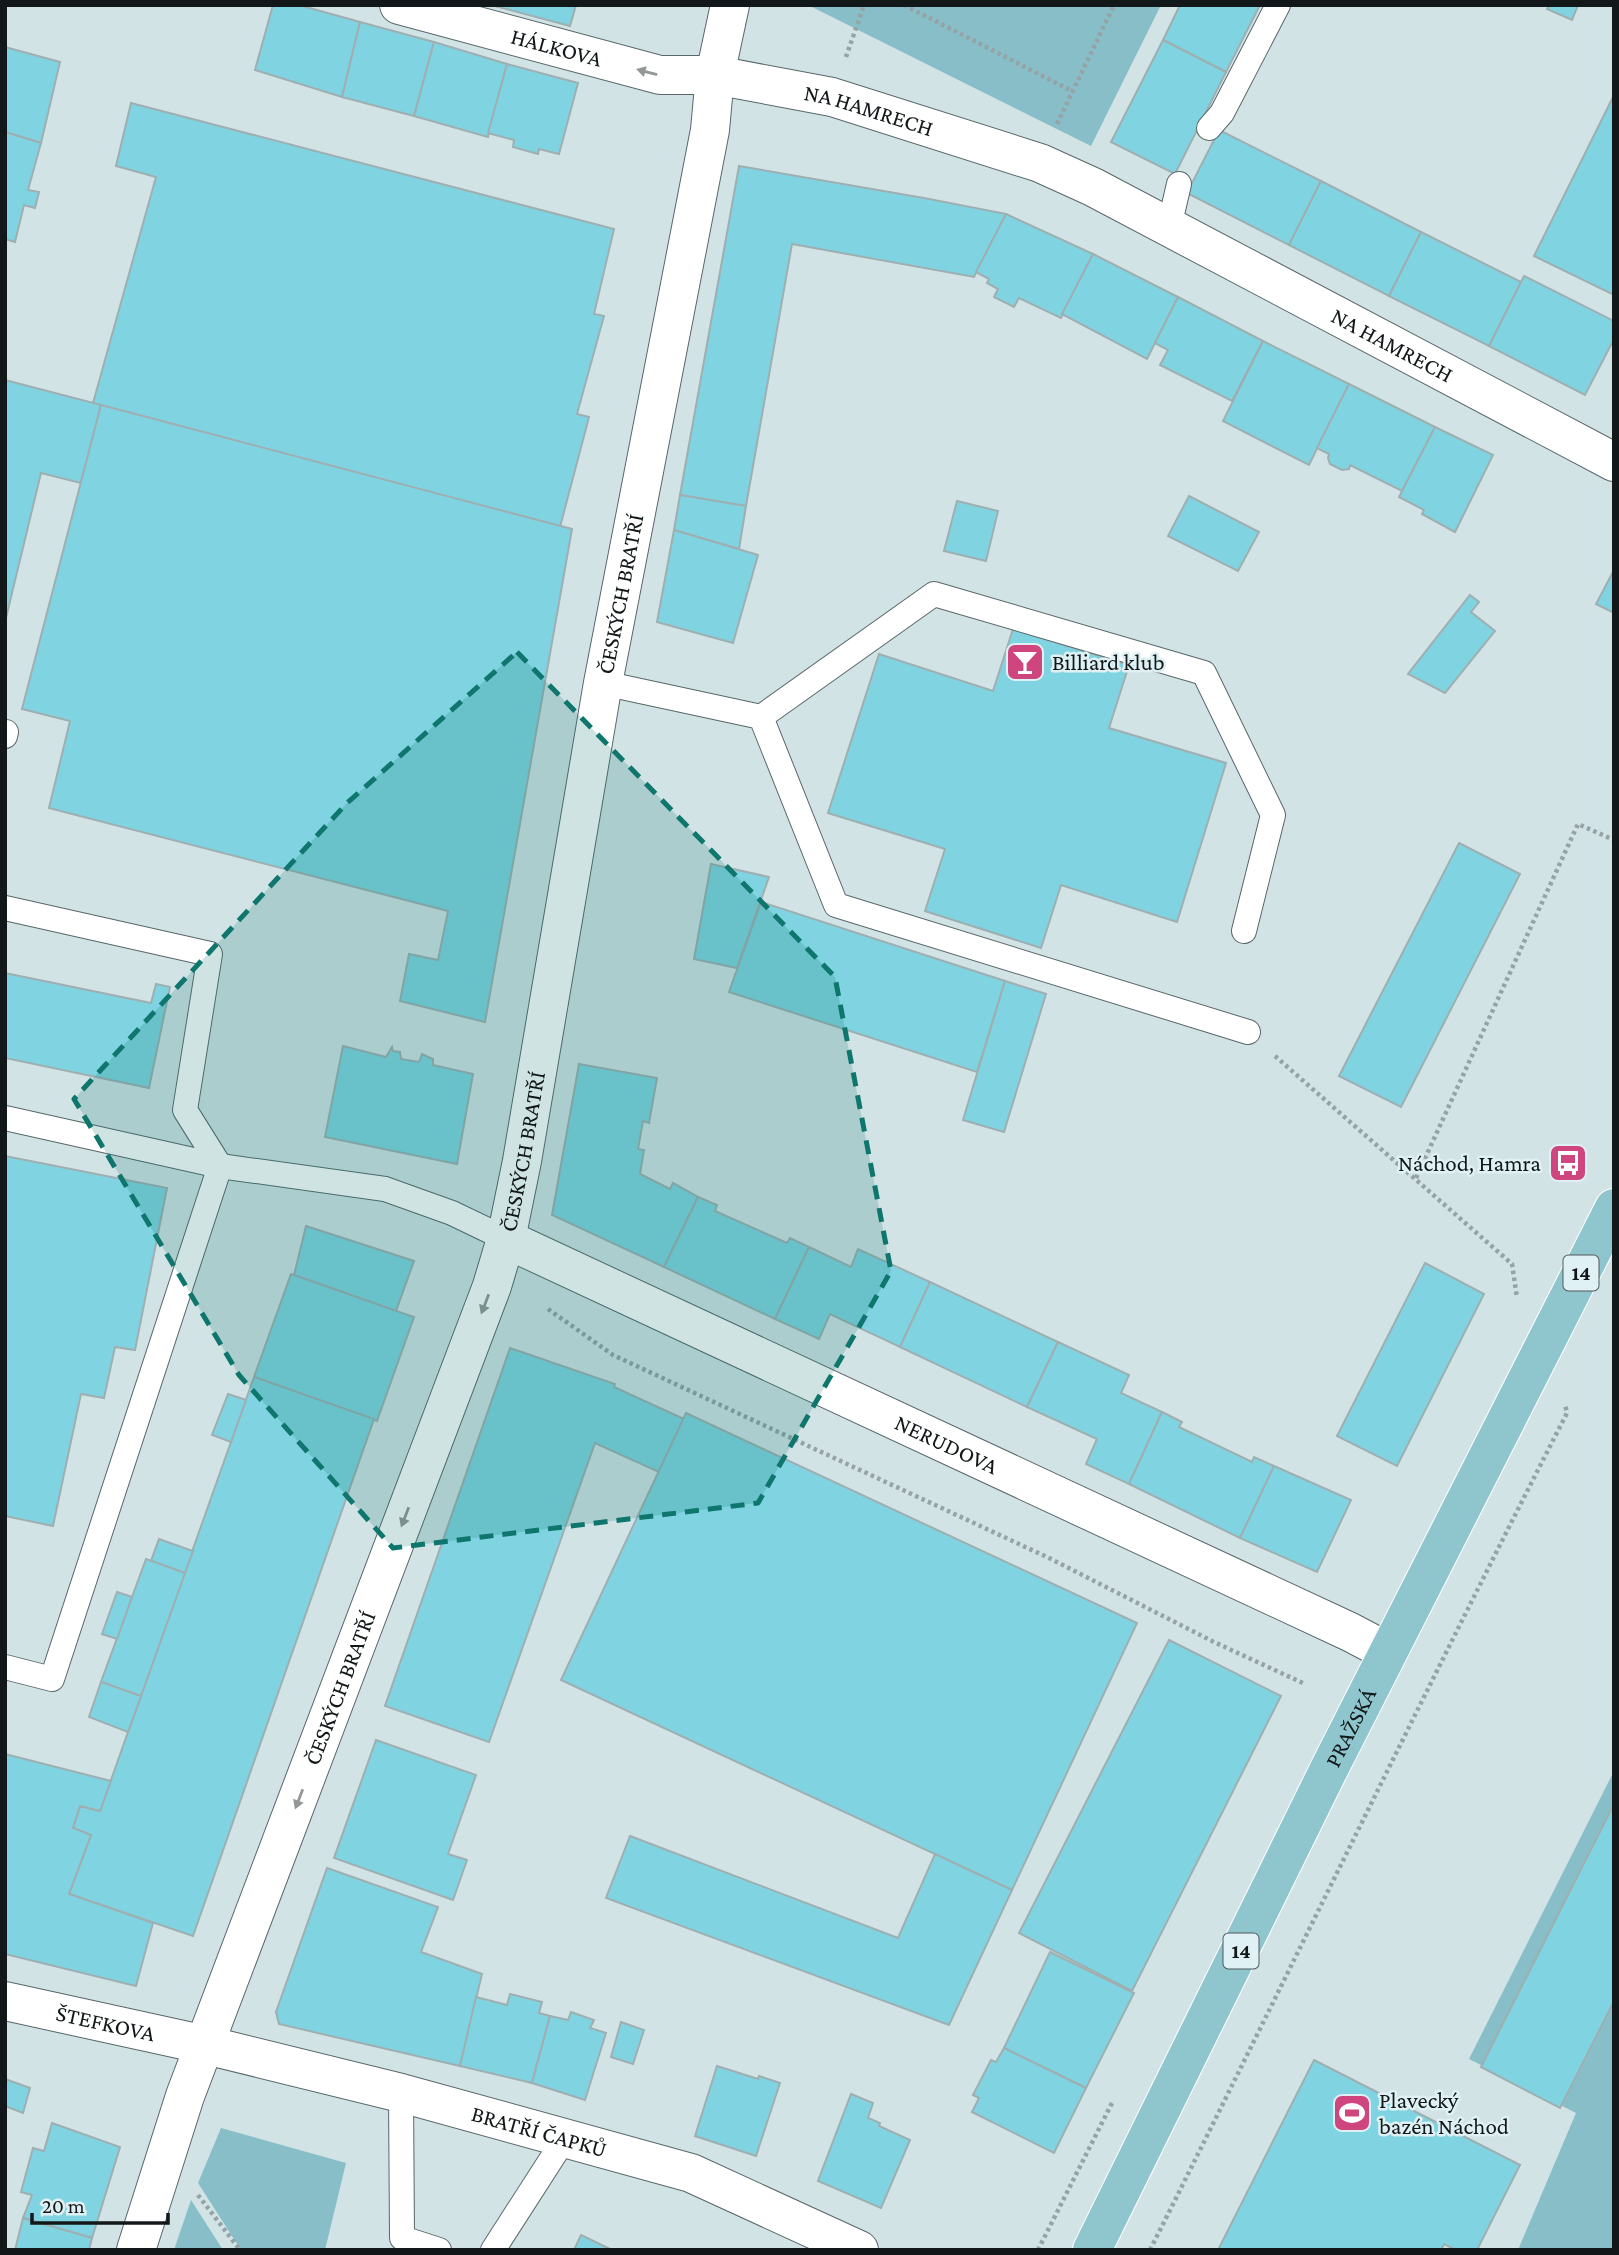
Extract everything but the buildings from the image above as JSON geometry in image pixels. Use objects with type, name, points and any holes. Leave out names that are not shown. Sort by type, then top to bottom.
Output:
[{"type":"main road","name":"PRAŽSKÁ","points":[[1092,2250],[1388,1652],[1614,1208]]},
{"type":"street","name":"HÁLKOVA","points":[[399,5],[660,75],[715,75]]},
{"type":"street","name":"ČESKÝCH BRATŘÍ","points":[[136,2250],[186,2096],[492,1286],[506,1239],[525,1147],[603,683],[707,143],[715,75],[730,5]]},
{"type":"street","name":"NA HAMRECH","points":[[715,75],[832,97],[1040,163],[1093,187],[1614,462]]},
{"type":"street","name":"NERUDOVA","points":[[506,1239],[1388,1652]]},
{"type":"street","name":"ŠTEFKOVA","points":[[5,2001],[206,2045]]},
{"type":"street","name":"BRATŘÍ ČAPKŮ","points":[[206,2045],[401,2093],[691,2173],[859,2250]]},
{"type":"lane","points":[[1209,128],[1222,113],[1278,5]]},
{"type":"lane","points":[[1169,228],[1179,184]]},
{"type":"lane","points":[[603,683],[761,717],[934,594],[1204,673],[1273,815],[1244,931]]},
{"type":"lane","points":[[761,717],[836,905],[1248,1032]]},
{"type":"lane","points":[[5,908],[210,954],[185,1110],[220,1166]]},
{"type":"lane","points":[[5,1118],[220,1166],[385,1189],[452,1213],[506,1239]]},
{"type":"lane","points":[[5,1667],[52,1679],[220,1166]]},
{"type":"lane","points":[[401,2093],[402,2238],[439,2250]]},
{"type":"lane","points":[[493,2250],[565,2138]]},
{"type":"path","points":[[832,97],[864,5]]},
{"type":"path","points":[[904,5],[1072,91]]},
{"type":"path","points":[[1040,163],[1114,5]]},
{"type":"path","points":[[1416,1178],[1578,824],[1614,840]]},
{"type":"path","points":[[1248,1032],[1512,1264],[1517,1298]]},
{"type":"path","points":[[546,1306],[613,1355],[1049,1558],[1214,1642],[1305,1684]]},
{"type":"path","points":[[1150,2250],[1567,1413],[1564,1400]]},
{"type":"path","points":[[166,2154],[240,2250]]},
{"type":"highlighted area","points":[[517,652],[835,977],[891,1271],[758,1503],[393,1548],[239,1375],[74,1099],[347,803]]},
{"type":"shaded area","points":[[808,5],[1161,5],[1091,146]]},
{"type":"shaded area","points":[[1614,1771],[1614,2250],[1518,2250],[1576,2113],[1469,2059]]},
{"type":"shaded area","points":[[221,2128],[346,2163],[325,2250],[241,2250],[198,2183]]},
{"type":"shaded area","points":[[191,2200],[223,2250],[174,2250]]},
{"type":"place","name":"Billiard klub","points":[[1025,662]]},
{"type":"place","name":"Náchod, Hamra","points":[[1568,1163]]},
{"type":"place","name":"Plavecký bazén Náchod","points":[[1352,2113]]}]
